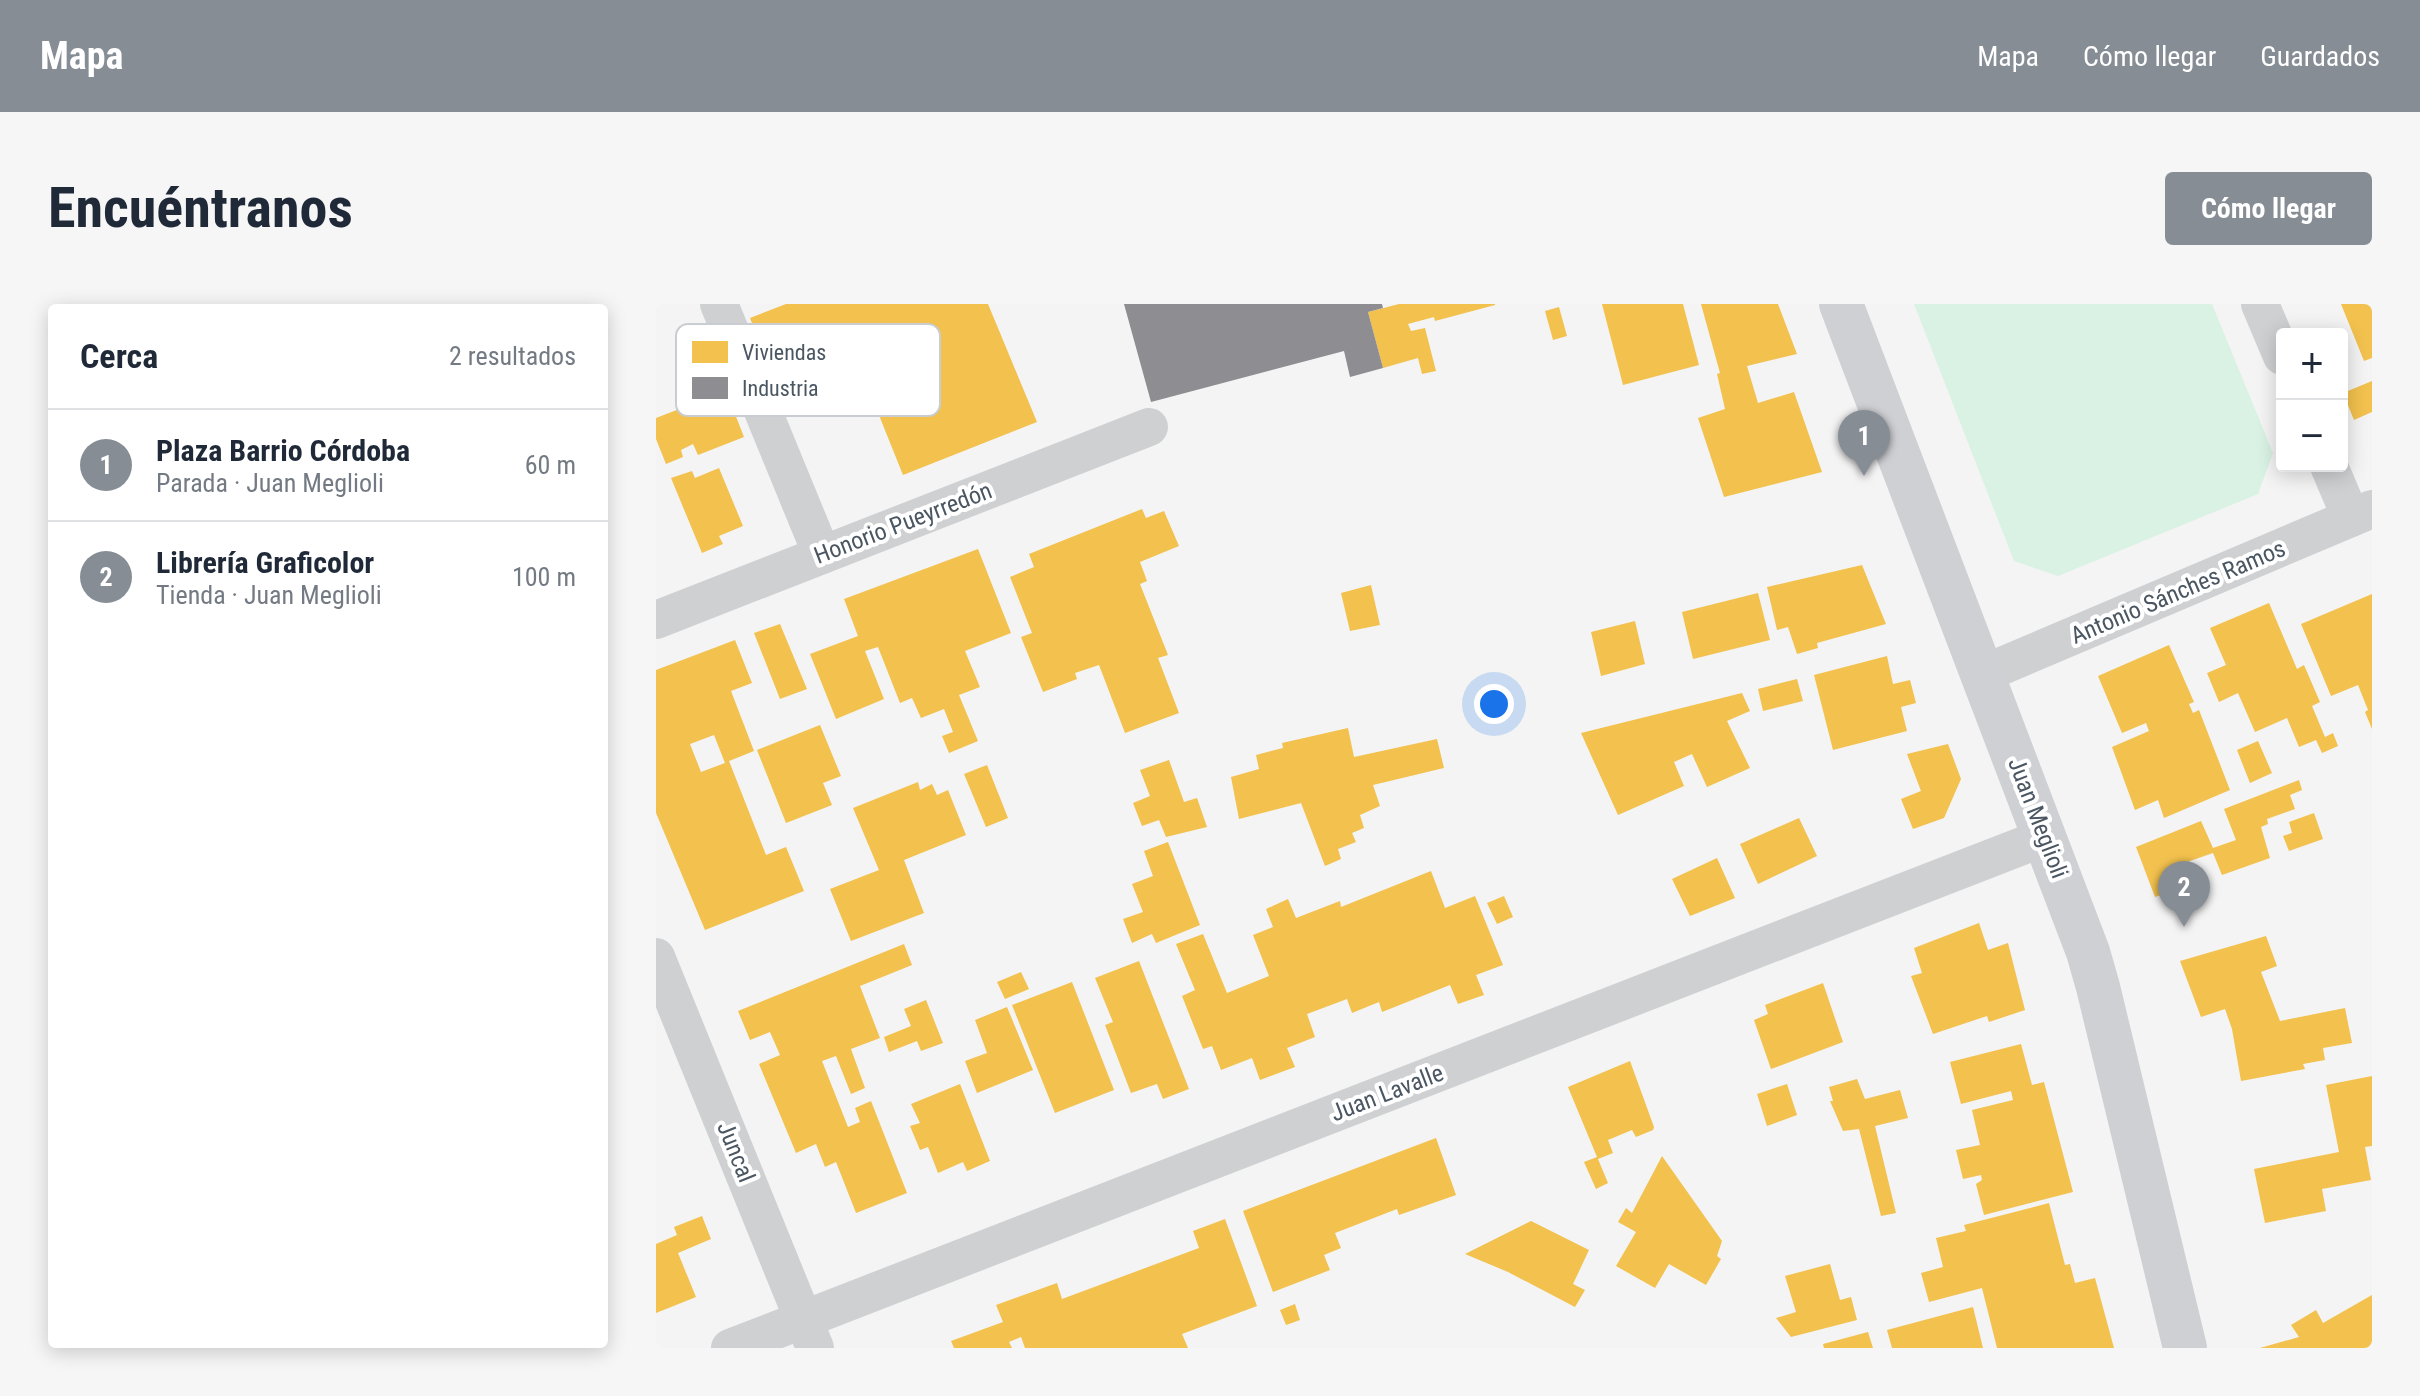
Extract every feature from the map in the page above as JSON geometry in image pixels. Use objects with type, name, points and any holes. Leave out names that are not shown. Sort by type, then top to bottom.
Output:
[{"type":"main road","name":"Juan Meglioli","points":[[1841,304],[2082,935],[2098,987],[2185,1348]]},
{"type":"street","points":[[719,304],[727,324]]},
{"type":"street","points":[[2260,304],[2276,342]]},
{"type":"street","points":[[765,416],[822,555]]},
{"type":"street","name":"Honorio Pueyrredón","points":[[656,620],[1149,427]]},
{"type":"street","points":[[2333,472],[2362,513]]},
{"type":"street","name":"Antonio Sánches Ramos","points":[[1983,674],[2362,513]]},
{"type":"street","name":"Juan Lavalle","points":[[730,1348],[809,1334],[2045,837]]},
{"type":"street","name":"Juncal","points":[[656,957],[809,1334]]},
{"type":"green space","points":[[1914,304],[2212,304],[2273,453],[2258,494],[2058,576],[2014,561]]},
{"type":"building: Viviendas","points":[[786,304],[988,304],[1037,422],[903,475],[879,416],[940,416],[940,324],[752,324],[750,318]]},
{"type":"building: Viviendas","points":[[1399,304],[1495,305],[1435,321],[1434,317],[1408,324],[1411,331],[1425,328],[1436,371],[1422,374],[1418,358],[1383,368],[1368,312]]},
{"type":"building: Viviendas","points":[[1602,304],[1683,304],[1699,365],[1623,385]]},
{"type":"building: Viviendas","points":[[1701,304],[1778,304],[1797,354],[1747,366],[1758,403],[1794,392],[1822,472],[1724,497],[1698,418],[1725,409],[1717,374],[1720,373]]},
{"type":"building: Viviendas","points":[[2341,304],[2372,304],[2372,358],[2364,361]]},
{"type":"building: Viviendas","points":[[1559,307],[1567,336],[1553,340],[1545,311]]},
{"type":"building: Viviendas","points":[[2372,381],[2372,412],[2354,420],[2348,405],[2348,391]]},
{"type":"building: Viviendas","points":[[676,410],[676,416],[736,416],[744,437],[698,455],[693,444],[681,450],[683,457],[666,464],[656,439],[656,418]]},
{"type":"building: Viviendas","points":[[719,468],[743,526],[719,536],[723,544],[702,553],[671,478],[692,471],[695,478]]},
{"type":"building: Viviendas","points":[[1142,509],[1146,518],[1164,511],[1179,546],[1140,562],[1147,581],[1140,584],[1168,655],[1158,658],[1179,713],[1125,733],[1099,665],[1075,673],[1077,679],[1043,692],[1021,637],[1032,633],[1010,577],[1034,567],[1029,554]]},
{"type":"building: Viviendas","points":[[978,549],[1011,633],[965,651],[980,687],[959,695],[978,741],[949,753],[942,736],[953,732],[944,709],[921,718],[912,698],[900,703],[878,647],[865,651],[884,699],[836,719],[810,654],[858,636],[844,599]]},
{"type":"building: Viviendas","points":[[1862,565],[1886,624],[1817,643],[1818,648],[1797,654],[1788,627],[1777,630],[1767,587]]},
{"type":"building: Viviendas","points":[[1371,585],[1380,625],[1350,631],[1341,593]]},
{"type":"building: Viviendas","points":[[1758,593],[1770,640],[1693,659],[1682,612]]},
{"type":"building: Viviendas","points":[[2372,594],[2372,729],[2358,685],[2331,696],[2301,624]]},
{"type":"building: Viviendas","points":[[2269,603],[2297,669],[2304,665],[2320,702],[2312,706],[2325,737],[2333,733],[2338,746],[2322,753],[2316,740],[2299,747],[2287,718],[2255,732],[2238,693],[2219,702],[2207,673],[2226,665],[2210,628]]},
{"type":"building: Viviendas","points":[[1635,621],[1645,664],[1601,676],[1591,632]]},
{"type":"building: Viviendas","points":[[780,624],[807,689],[780,699],[754,633]]},
{"type":"building: Viviendas","points":[[735,640],[752,683],[731,691],[754,751],[729,761],[766,855],[786,847],[804,891],[705,930],[656,813],[656,670]],"holes":[[[714,735],[725,763],[701,772],[690,744]]]},
{"type":"building: Viviendas","points":[[2169,645],[2194,702],[2189,704],[2193,713],[2199,710],[2230,790],[2164,818],[2158,800],[2135,810],[2112,747],[2149,731],[2146,723],[2122,733],[2098,676]]},
{"type":"building: Viviendas","points":[[1887,656],[1893,684],[1910,680],[1916,703],[1901,707],[1907,731],[1833,750],[1814,675]]},
{"type":"building: Viviendas","points":[[1797,679],[1803,701],[1763,711],[1758,689]]},
{"type":"building: Viviendas","points":[[1742,693],[1750,711],[1727,721],[1750,768],[1707,787],[1692,754],[1674,762],[1684,786],[1618,815],[1581,733]]},
{"type":"building: Viviendas","points":[[820,725],[841,776],[823,783],[832,805],[786,823],[757,750]]},
{"type":"building: Viviendas","points":[[1348,728],[1354,757],[1437,739],[1444,768],[1373,785],[1380,806],[1360,815],[1364,828],[1352,833],[1356,842],[1338,849],[1341,859],[1325,866],[1301,803],[1239,819],[1231,777],[1259,769],[1256,755],[1283,748],[1282,743]]},
{"type":"building: Viviendas","points":[[2258,741],[2272,773],[2250,783],[2237,750]]},
{"type":"building: Viviendas","points":[[1948,744],[1961,779],[1944,818],[1913,829],[1901,799],[1921,791],[1907,754]]},
{"type":"building: Viviendas","points":[[1169,760],[1184,802],[1197,798],[1207,827],[1166,837],[1159,820],[1142,826],[1133,803],[1150,796],[1140,770]]},
{"type":"building: Viviendas","points":[[987,765],[1008,818],[986,827],[964,774]]},
{"type":"building: Viviendas","points":[[2299,780],[2302,790],[2290,795],[2295,809],[2267,819],[2268,824],[2261,827],[2270,858],[2222,875],[2213,853],[2187,862],[2196,883],[2155,897],[2136,847],[2201,821],[2213,848],[2236,840],[2224,809]]},
{"type":"building: Viviendas","points":[[918,782],[920,790],[932,784],[937,795],[948,790],[966,835],[904,860],[924,913],[851,941],[830,889],[879,870],[853,808]]},
{"type":"building: Viviendas","points":[[2314,813],[2323,839],[2289,851],[2283,836],[2292,833],[2289,822]]},
{"type":"building: Viviendas","points":[[1799,818],[1817,856],[1758,884],[1740,844]]},
{"type":"building: Viviendas","points":[[1168,842],[1200,925],[1156,943],[1152,934],[1132,943],[1123,919],[1143,912],[1132,884],[1153,876],[1144,851]]},
{"type":"building: Viviendas","points":[[1717,858],[1735,898],[1690,916],[1672,879]]},
{"type":"building: Viviendas","points":[[1431,871],[1445,908],[1475,896],[1503,965],[1476,975],[1484,995],[1458,1004],[1450,985],[1382,1012],[1379,1002],[1352,1013],[1347,999],[1307,1014],[1315,1037],[1287,1048],[1295,1067],[1260,1080],[1252,1058],[1221,1070],[1212,1046],[1203,1049],[1182,996],[1195,990],[1176,944],[1203,934],[1227,993],[1269,976],[1253,935],[1273,927],[1266,909],[1288,899],[1296,918],[1340,901],[1341,907]]},
{"type":"building: Viviendas","points":[[1504,896],[1513,917],[1497,924],[1487,903]]},
{"type":"building: Viviendas","points":[[1979,923],[1988,950],[2008,943],[2025,1010],[1989,1022],[1987,1016],[1933,1034],[1911,976],[1922,973],[1914,948]]},
{"type":"building: Viviendas","points":[[2266,936],[2277,966],[2261,972],[2280,1021],[2345,1008],[2352,1043],[2323,1048],[2325,1060],[2303,1064],[2305,1069],[2241,1081],[2232,1029],[2225,1009],[2201,1017],[2180,961]]},
{"type":"building: Viviendas","points":[[904,944],[912,965],[860,986],[880,1038],[851,1049],[865,1088],[851,1094],[836,1056],[822,1061],[848,1127],[860,1122],[855,1108],[871,1101],[907,1193],[856,1213],[836,1162],[825,1167],[816,1144],[796,1153],[759,1064],[780,1055],[770,1032],[750,1040],[738,1011]]},
{"type":"building: Viviendas","points":[[1139,961],[1189,1089],[1163,1099],[1157,1084],[1131,1093],[1105,1025],[1113,1022],[1095,978]]},
{"type":"building: Viviendas","points":[[1021,972],[1029,989],[1005,999],[997,982]]},
{"type":"building: Viviendas","points":[[1072,982],[1114,1090],[1055,1113],[1012,1005]]},
{"type":"building: Viviendas","points":[[1823,983],[1843,1042],[1771,1069],[1754,1020],[1768,1014],[1765,1005]]},
{"type":"building: Viviendas","points":[[926,1000],[943,1043],[921,1051],[917,1041],[889,1052],[884,1037],[911,1026],[904,1009]]},
{"type":"building: Viviendas","points":[[1007,1007],[1033,1070],[977,1093],[965,1061],[987,1053],[975,1020]]},
{"type":"building: Viviendas","points":[[2021,1044],[2032,1085],[2044,1082],[2073,1192],[1984,1215],[1976,1184],[1982,1180],[1981,1175],[1963,1179],[1956,1150],[1980,1145],[1972,1110],[2013,1100],[2011,1091],[1961,1104],[1950,1062]]},
{"type":"building: Viviendas","points":[[1630,1061],[1654,1127],[1636,1137],[1632,1130],[1608,1140],[1613,1153],[1598,1159],[1608,1183],[1596,1189],[1584,1162],[1597,1157],[1568,1087]]},
{"type":"building: Viviendas","points":[[2372,1076],[2372,1146],[2365,1147],[2371,1180],[2322,1189],[2326,1211],[2265,1223],[2254,1169],[2339,1152],[2326,1085]]},
{"type":"building: Viviendas","points":[[1857,1079],[1865,1099],[1900,1090],[1908,1118],[1875,1126],[1896,1213],[1881,1216],[1859,1129],[1843,1131],[1830,1101],[1833,1101],[1829,1087]]},
{"type":"building: Viviendas","points":[[960,1084],[990,1161],[967,1171],[963,1162],[938,1173],[928,1147],[920,1150],[910,1126],[920,1123],[911,1104]]},
{"type":"building: Viviendas","points":[[1787,1084],[1797,1115],[1767,1126],[1757,1094]]},
{"type":"building: Viviendas","points":[[1436,1138],[1456,1195],[1399,1215],[1397,1209],[1335,1233],[1341,1248],[1324,1255],[1330,1270],[1273,1292],[1243,1211]]},
{"type":"building: Viviendas","points":[[1662,1156],[1722,1241],[1717,1256],[1721,1259],[1706,1285],[1669,1264],[1655,1288],[1616,1266],[1636,1232],[1618,1222],[1626,1208],[1632,1213]]},
{"type":"building: Viviendas","points":[[2049,1203],[2065,1265],[2070,1264],[2075,1283],[2095,1278],[2114,1348],[1997,1348],[1982,1288],[1929,1302],[1921,1273],[1943,1267],[1936,1238],[1966,1231],[1964,1225]]},
{"type":"building: Viviendas","points":[[702,1216],[711,1239],[678,1253],[696,1297],[656,1313],[656,1244],[677,1235],[674,1227]]},
{"type":"building: Viviendas","points":[[1225,1219],[1257,1306],[1182,1334],[1188,1348],[1025,1348],[1021,1337],[1009,1342],[1012,1348],[954,1348],[951,1341],[1003,1322],[996,1305],[1057,1283],[1062,1299],[1199,1248],[1193,1231]]},
{"type":"building: Viviendas","points":[[1531,1221],[1589,1250],[1573,1284],[1585,1290],[1575,1307],[1508,1272],[1465,1254]]},
{"type":"building: Viviendas","points":[[1830,1264],[1840,1300],[1851,1297],[1857,1320],[1791,1337],[1776,1318],[1796,1312],[1785,1276]]},
{"type":"building: Viviendas","points":[[2372,1295],[2372,1348],[2260,1348],[2299,1337],[2291,1325],[2316,1310],[2323,1323]]},
{"type":"building: Viviendas","points":[[1295,1304],[1300,1320],[1286,1325],[1280,1310]]},
{"type":"building: Viviendas","points":[[1973,1307],[1983,1348],[1892,1348],[1887,1330]]},
{"type":"building: Viviendas","points":[[1868,1332],[1873,1348],[1824,1348],[1823,1344]]},
{"type":"building: Industria","points":[[1124,304],[1382,304],[1383,308],[1368,312],[1383,368],[1350,377],[1344,351],[1151,402]]},
{"type":"place","name":"Plaza Barrio Córdoba","points":[[1864,476]]},
{"type":"place","name":"Librería Graficolor","points":[[2184,927]]}]
